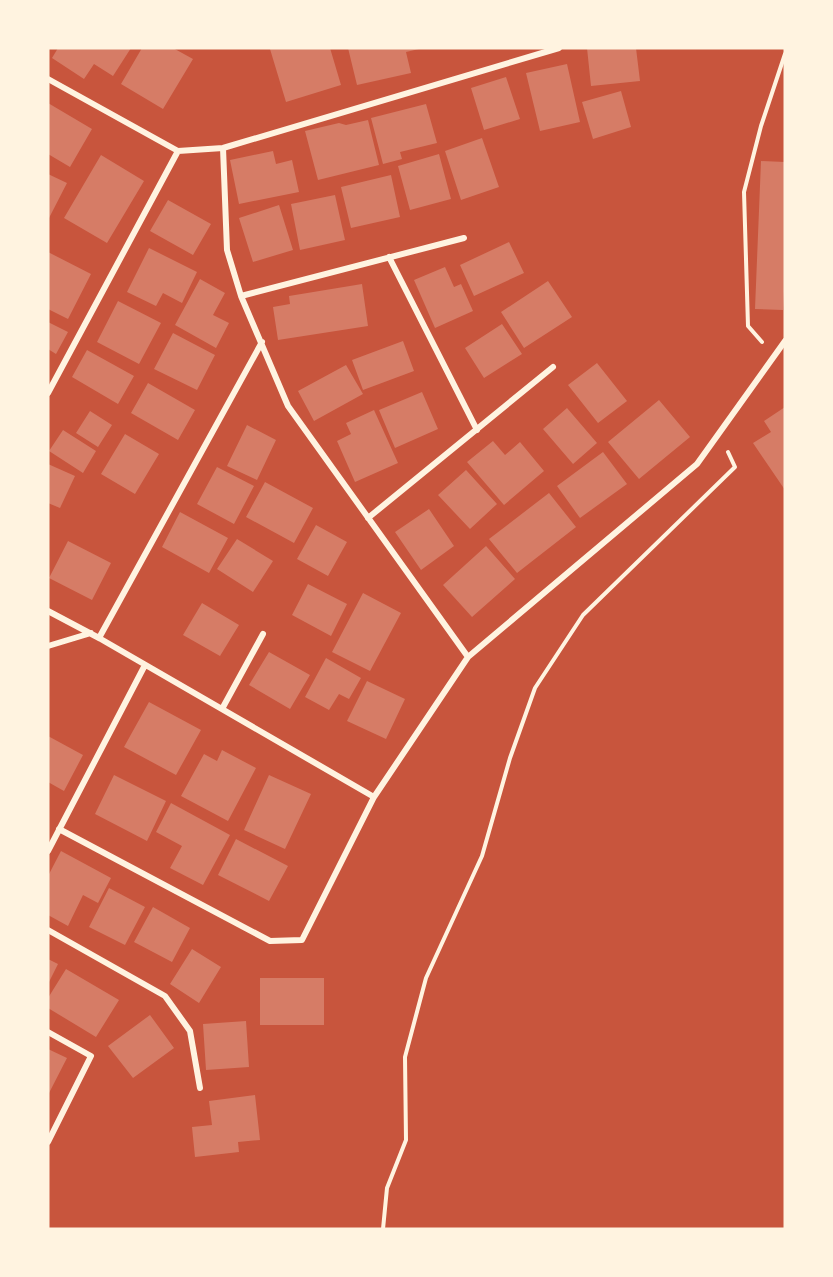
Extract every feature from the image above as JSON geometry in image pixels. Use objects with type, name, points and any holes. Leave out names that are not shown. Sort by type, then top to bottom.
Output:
[{"type":"street","points":[[48,79],[178,151],[223,148],[559,48]]},
{"type":"street","points":[[223,148],[227,250],[241,296],[288,406],[468,657]]},
{"type":"street","points":[[48,393],[178,151]]},
{"type":"street","points":[[241,296],[464,238]]},
{"type":"street","points":[[389,258],[477,430]]},
{"type":"street","points":[[59,829],[270,941],[302,940],[374,797],[468,657],[697,464],[785,341]]},
{"type":"street","points":[[99,638],[262,342]]},
{"type":"street","points":[[368,518],[553,367]]},
{"type":"street","points":[[48,610],[374,797]]},
{"type":"street","points":[[48,646],[91,633]]},
{"type":"street","points":[[222,709],[263,634]]},
{"type":"street","points":[[48,851],[145,665]]},
{"type":"street","points":[[48,930],[165,996],[190,1031],[200,1088]]},
{"type":"street","points":[[48,1032],[91,1056],[48,1142]]},
{"type":"path","points":[[774,357],[748,326],[744,192],[761,126],[785,54]]},
{"type":"path","points":[[383,1229],[387,1188],[406,1140],[405,1057],[426,978],[482,856],[510,758],[535,688],[583,615],[735,467],[719,433]]},
{"type":"building","points":[[58,48],[131,48],[113,76],[94,64],[84,79],[52,58]]},
{"type":"building","points":[[142,48],[173,48],[193,59],[163,109],[121,84]]},
{"type":"building","points":[[330,48],[341,85],[286,102],[270,49]]},
{"type":"building","points":[[348,48],[419,49],[406,52],[411,73],[357,85]]},
{"type":"building","points":[[587,48],[636,48],[640,81],[591,86]]},
{"type":"building","points":[[567,64],[580,122],[540,131],[526,73]]},
{"type":"building","points":[[506,77],[520,119],[484,130],[471,88]]},
{"type":"building","points":[[621,91],[631,127],[593,139],[582,102]]},
{"type":"building","points":[[48,103],[92,129],[70,167],[48,154]]},
{"type":"building","points":[[426,104],[437,143],[400,152],[402,159],[383,164],[371,118]]},
{"type":"building","points":[[368,120],[379,165],[318,180],[305,131],[339,123],[346,125]]},
{"type":"building","points":[[482,138],[499,187],[461,200],[445,151]]},
{"type":"building","points":[[273,151],[276,164],[292,160],[299,192],[239,204],[230,160]]},
{"type":"building","points":[[439,154],[451,199],[410,210],[398,166]]},
{"type":"building","points":[[101,155],[144,181],[107,243],[64,218]]},
{"type":"building","points":[[761,161],[785,162],[783,310],[755,309]]},
{"type":"building","points":[[48,174],[67,183],[48,220]]},
{"type":"building","points":[[391,175],[400,217],[351,228],[341,187]]},
{"type":"building","points":[[335,195],[345,240],[300,250],[291,204]]},
{"type":"building","points":[[168,200],[211,224],[193,255],[150,231]]},
{"type":"building","points":[[279,205],[293,250],[253,262],[239,218]]},
{"type":"building","points":[[509,242],[524,273],[474,296],[460,265]]},
{"type":"building","points":[[149,248],[197,272],[182,303],[163,293],[156,306],[127,292]]},
{"type":"building","points":[[48,252],[91,274],[68,319],[48,309]]},
{"type":"building","points":[[445,267],[454,287],[461,284],[473,311],[435,328],[414,280]]},
{"type":"building","points":[[200,279],[225,293],[213,315],[229,323],[216,348],[175,325]]},
{"type":"building","points":[[548,281],[572,317],[524,348],[501,312]]},
{"type":"building","points":[[362,284],[368,326],[278,340],[273,307],[290,304],[289,296]]},
{"type":"building","points":[[118,301],[161,323],[139,364],[97,342]]},
{"type":"building","points":[[48,322],[68,332],[56,354],[48,349]]},
{"type":"building","points":[[502,324],[522,354],[484,378],[465,348]]},
{"type":"building","points":[[173,333],[215,355],[197,390],[154,369]]},
{"type":"building","points":[[403,341],[414,371],[363,390],[352,360]]},
{"type":"building","points":[[87,350],[134,376],[118,404],[72,377]]},
{"type":"building","points":[[597,363],[627,401],[598,423],[568,385]]},
{"type":"building","points":[[346,365],[363,394],[314,421],[298,391]]},
{"type":"building","points":[[148,383],[195,410],[178,440],[131,413]]},
{"type":"building","points":[[422,392],[438,429],[395,448],[379,410]]},
{"type":"building","points":[[659,400],[690,437],[639,479],[608,442]]},
{"type":"building","points":[[785,407],[785,490],[753,443],[771,432],[764,421]]},
{"type":"building","points":[[567,408],[597,443],[573,464],[543,429]]},
{"type":"building","points":[[374,410],[398,463],[355,482],[337,441],[351,434],[346,423]]},
{"type":"building","points":[[90,411],[112,425],[98,447],[76,433]]},
{"type":"building","points":[[247,425],[276,440],[257,480],[227,466]]},
{"type":"building","points":[[63,430],[96,451],[83,473],[49,451]]},
{"type":"building","points":[[125,434],[159,454],[135,494],[101,474]]},
{"type":"building","points":[[493,441],[505,455],[520,442],[544,471],[504,505],[467,462]]},
{"type":"building","points":[[603,452],[627,484],[580,518],[557,486]]},
{"type":"building","points":[[48,464],[75,476],[60,508],[48,503]]},
{"type":"building","points":[[217,467],[254,486],[234,524],[197,504]]},
{"type":"building","points":[[466,470],[497,504],[470,529],[438,495]]},
{"type":"building","points":[[265,482],[313,508],[294,543],[246,517]]},
{"type":"building","points":[[549,493],[576,527],[517,573],[489,539]]},
{"type":"building","points":[[429,509],[454,546],[421,570],[395,532]]},
{"type":"building","points":[[180,512],[228,538],[209,573],[162,547]]},
{"type":"building","points":[[316,525],[347,542],[328,576],[297,559]]},
{"type":"building","points":[[237,539],[273,561],[253,592],[217,569]]},
{"type":"building","points":[[68,541],[111,563],[92,600],[49,578]]},
{"type":"building","points":[[486,546],[515,579],[472,617],[443,585]]},
{"type":"building","points":[[308,584],[347,604],[331,636],[292,615]]},
{"type":"building","points":[[363,593],[401,613],[370,671],[332,652]]},
{"type":"building","points":[[202,603],[239,625],[220,656],[183,635]]},
{"type":"building","points":[[269,652],[310,675],[290,709],[249,685]]},
{"type":"building","points":[[326,658],[361,678],[349,699],[339,694],[329,710],[305,697]]},
{"type":"building","points":[[367,681],[405,699],[386,739],[347,721]]},
{"type":"building","points":[[149,702],[201,730],[176,775],[124,747]]},
{"type":"building","points":[[48,736],[83,755],[64,791],[48,782]]},
{"type":"building","points":[[222,750],[256,768],[228,821],[181,796],[204,754],[217,761]]},
{"type":"building","points":[[114,775],[166,801],[147,841],[95,814]]},
{"type":"building","points":[[269,775],[311,794],[285,849],[244,830]]},
{"type":"building","points":[[171,803],[230,835],[203,885],[170,868],[182,846],[156,832]]},
{"type":"building","points":[[236,839],[288,866],[269,901],[218,875]]},
{"type":"building","points":[[61,851],[111,878],[98,903],[83,895],[68,926],[48,915],[48,876]]},
{"type":"building","points":[[109,888],[145,907],[125,945],[89,927]]},
{"type":"building","points":[[153,907],[190,928],[172,962],[134,942]]},
{"type":"building","points":[[192,949],[221,967],[199,1003],[170,984]]},
{"type":"building","points":[[48,959],[58,964],[48,984]]},
{"type":"building","points":[[66,969],[119,1000],[96,1037],[48,1008],[48,998]]},
{"type":"building","points":[[260,978],[324,978],[324,1025],[260,1025]]},
{"type":"building","points":[[150,1015],[174,1048],[133,1078],[108,1046]]},
{"type":"building","points":[[246,1021],[249,1067],[206,1070],[203,1024]]},
{"type":"building","points":[[48,1049],[67,1058],[48,1095]]},
{"type":"building","points":[[255,1095],[260,1140],[238,1142],[239,1152],[195,1157],[192,1127],[212,1125],[209,1101]]}]
